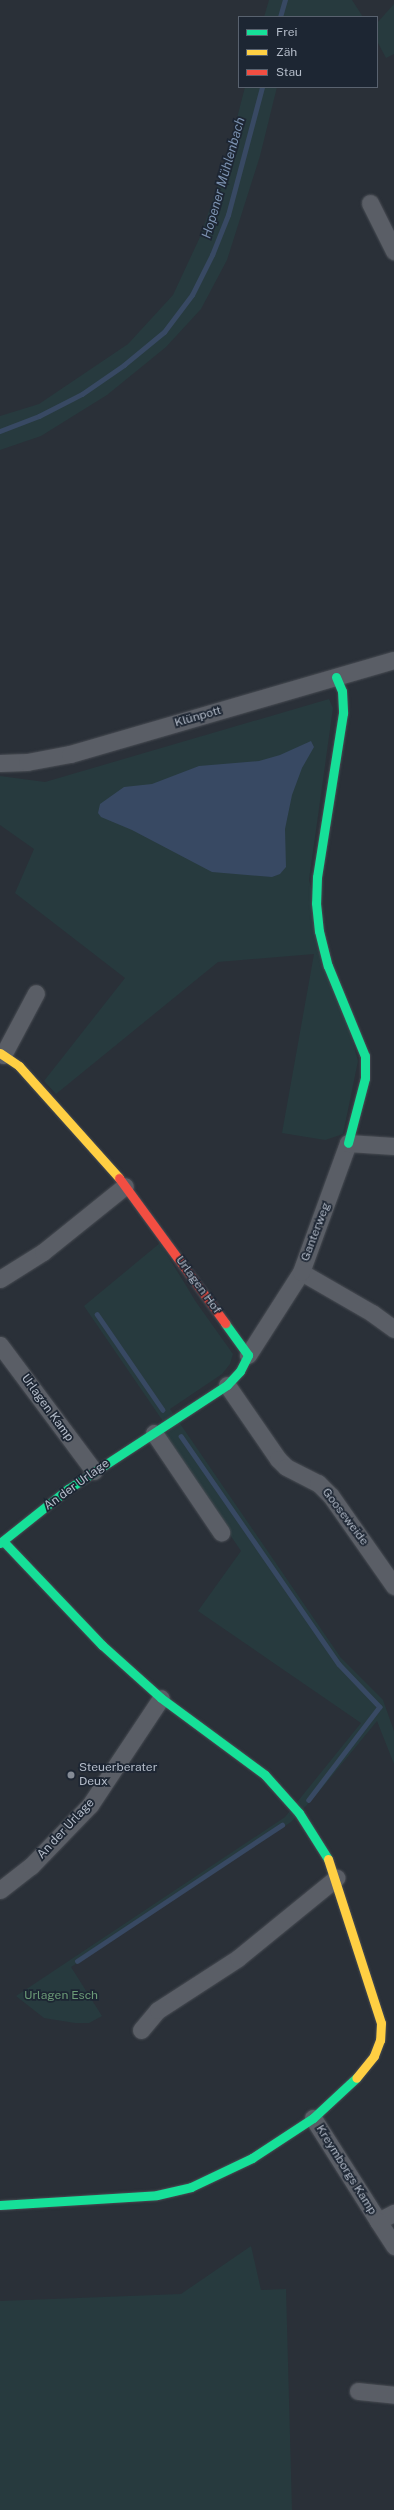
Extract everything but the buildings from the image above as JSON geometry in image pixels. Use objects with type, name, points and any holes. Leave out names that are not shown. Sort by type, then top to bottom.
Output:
[{"type":"street","points":[[370,202],[394,252]]},
{"type":"street","name":"Klünpott","points":[[0,763],[27,762],[70,754],[394,660]]},
{"type":"street","points":[[336,677],[342,691],[343,713],[317,877],[316,903],[319,931],[328,966],[358,1034],[365,1056],[365,1078],[348,1143],[394,1146]]},
{"type":"street","name":"Urlagen Hof","points":[[36,993],[2,1054],[19,1066],[125,1186],[248,1355]]},
{"type":"street","name":"Ganterweg","points":[[248,1355],[300,1272],[348,1143]]},
{"type":"street","points":[[0,1279],[43,1252],[125,1186]]},
{"type":"street","points":[[300,1272],[372,1314],[394,1329]]},
{"type":"street","name":"Urlagen Kamp","points":[[0,1345],[94,1471]]},
{"type":"street","points":[[227,1385],[240,1371],[248,1355]]},
{"type":"street","name":"An der Urlage","points":[[227,1385],[94,1471],[1,1542],[102,1645],[161,1698],[265,1775],[299,1813],[327,1856],[336,1878]]},
{"type":"street","name":"Gooseweide","points":[[227,1385],[278,1459],[286,1467],[318,1483],[331,1496],[394,1586]]},
{"type":"street","points":[[154,1432],[220,1532]]},
{"type":"street","name":"An der Urlage","points":[[0,1890],[31,1866],[90,1805],[161,1698]]},
{"type":"street","points":[[0,2205],[157,2195],[191,2186],[252,2158],[313,2118],[366,2069],[380,2040],[381,2023],[336,1878],[238,1958],[158,2010],[141,2030]]},
{"type":"street","name":"Kreymborgs Kamp","points":[[313,2118],[394,2246]]},
{"type":"street","name":"Kreymborgs Kamp","points":[[378,2221],[394,2213]]},
{"type":"street","points":[[358,2391],[394,2395]]},
{"type":"green space","points":[[269,0],[352,0],[362,16],[264,16]]},
{"type":"green space","points":[[394,4],[394,54],[386,58],[378,43],[378,22]]},
{"type":"green space","points":[[245,88],[277,88],[260,156],[227,260],[201,309],[166,347],[107,395],[41,436],[0,450],[0,416],[39,404],[128,344],[173,295],[200,237],[225,165]]},
{"type":"green space","points":[[329,699],[333,708],[309,880],[358,1061],[343,1134],[325,1140],[282,1133],[314,954],[218,962],[56,1094],[44,1081],[125,978],[15,893],[34,849],[0,825],[0,776],[45,782]]},
{"type":"green space","name":"Urlagen Esch","points":[[160,1243],[196,1302],[233,1354],[230,1364],[222,1374],[170,1409],[341,1658],[383,1700],[394,1731],[394,1764],[377,1721],[317,1794],[291,1822],[71,1967],[102,2016],[89,2023],[75,2023],[44,2018],[16,1996],[285,1817],[361,1723],[198,1611],[241,1551],[163,1436],[169,1430],[84,1306]]},
{"type":"green space","points":[[251,2246],[261,2290],[286,2289],[292,2510],[0,2510],[0,2301],[181,2294]]},
{"type":"water","points":[[311,741],[314,747],[302,768],[292,795],[285,829],[286,867],[280,874],[272,877],[212,872],[132,830],[101,817],[98,813],[100,804],[124,787],[152,784],[199,766],[259,761],[280,755]]},
{"type":"waterway","name":"Hopener Mühlenbach","points":[[280,16],[285,0]]},
{"type":"waterway","name":"Hopener Mühlenbach","points":[[0,431],[39,416],[82,394],[124,365],[164,332],[192,295],[212,255],[228,215],[262,88]]},
{"type":"waterway","points":[[97,1314],[163,1410]]},
{"type":"waterway","points":[[181,1436],[339,1664],[380,1707],[309,1800]]},
{"type":"waterway","points":[[77,1961],[282,1825]]},
{"type":"traffic: fast","points":[[336,677],[342,691],[343,713],[317,877],[316,903],[319,931],[328,966],[365,1056],[365,1078],[348,1143]]},
{"type":"traffic: fast","points":[[0,1543],[68,1489],[227,1385],[240,1371],[248,1355],[225,1323]]},
{"type":"traffic: fast","points":[[3,1541],[102,1645],[161,1698],[265,1775],[299,1813],[328,1859]]},
{"type":"traffic: fast","points":[[0,2205],[157,2195],[191,2187],[252,2158],[313,2118],[356,2078]]},
{"type":"traffic: slow","points":[[0,1053],[19,1066],[119,1178]]},
{"type":"traffic: slow","points":[[328,1859],[381,2023],[380,2040],[374,2056],[356,2078]]},
{"type":"traffic: jam","points":[[119,1178],[225,1323]]},
{"type":"place","name":"Steuerberater Deux","points":[[71,1775]]}]
